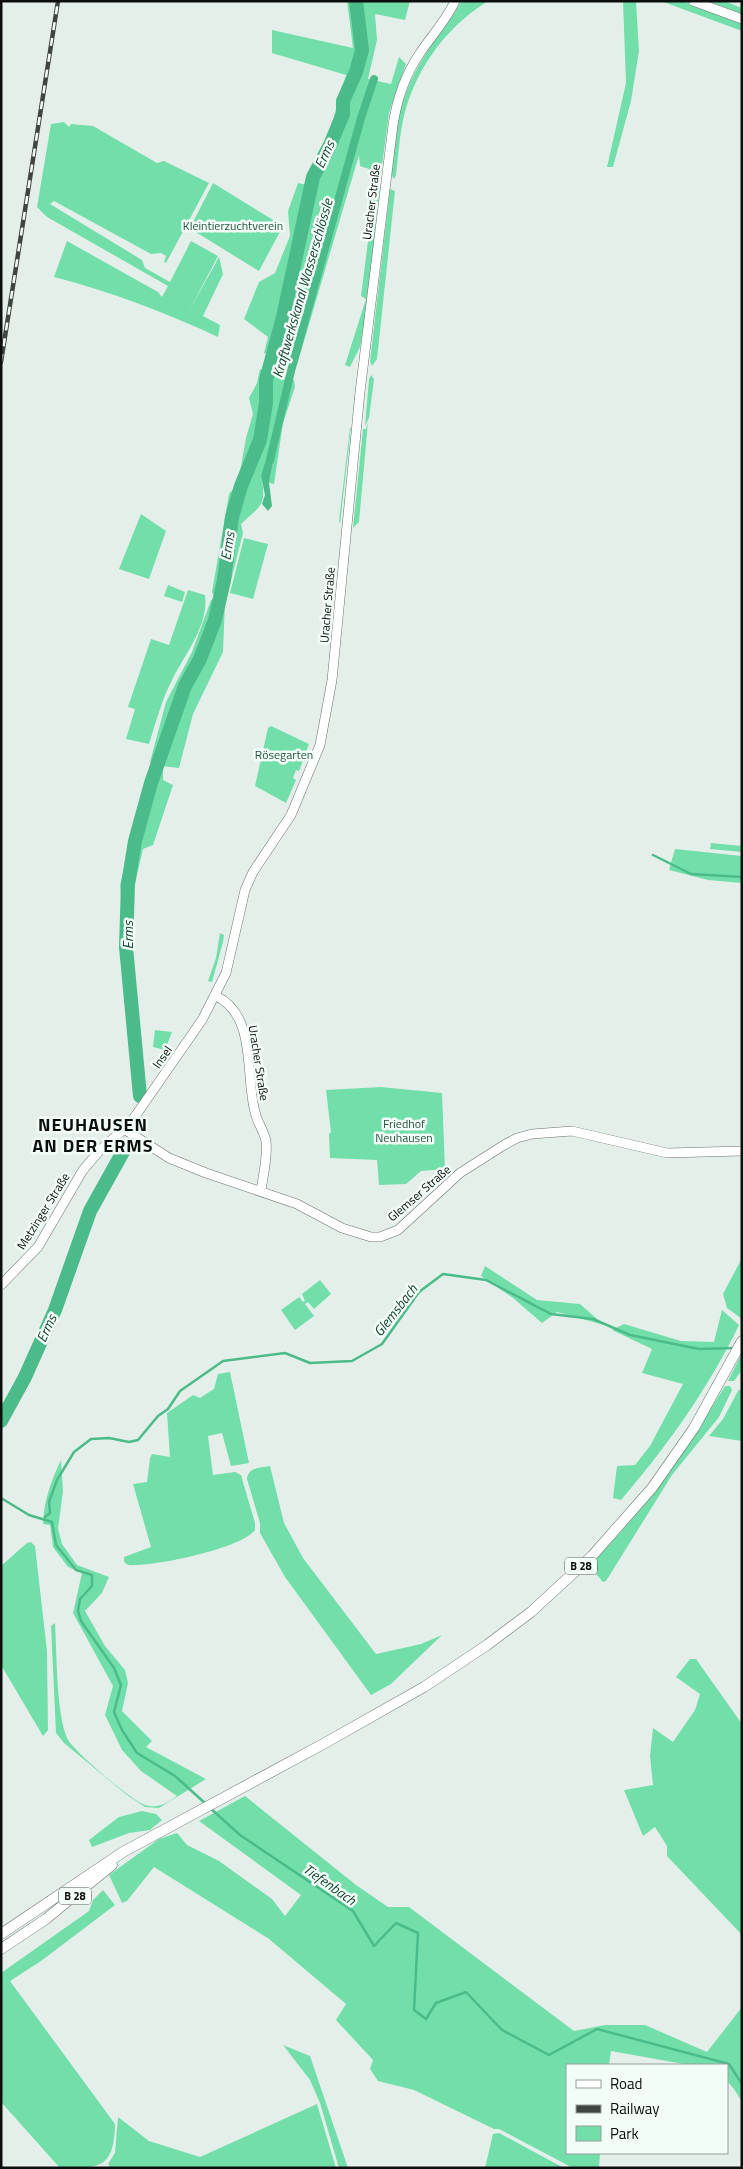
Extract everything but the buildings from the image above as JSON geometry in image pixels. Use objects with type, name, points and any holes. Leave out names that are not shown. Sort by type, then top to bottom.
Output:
[{"type":"main road","name":"B 28","points":[[1,1934],[102,1864],[348,1730],[456,1666],[546,1600],[592,1556],[637,1506],[674,1458],[704,1411],[742,1341]]},
{"type":"main road","name":"B 28","points":[[1,1949],[58,1910],[138,1844]]},
{"type":"street","name":"Uracher Straße","points":[[261,1191],[266,1142],[254,1111],[244,1034],[234,1010],[223,999],[216,996],[226,973],[243,895],[253,872],[282,830],[300,796],[323,735],[334,658],[360,392],[393,125],[397,103],[410,69],[446,18],[455,1]]},
{"type":"street","points":[[693,1],[742,19]]},
{"type":"street","name":"Insel","points":[[124,1129],[133,1120],[198,1028],[216,996]]},
{"type":"street","points":[[124,1129],[169,1158],[206,1173],[261,1191]]},
{"type":"street","name":"Metzinger Straße","points":[[1,1285],[38,1247],[69,1192],[91,1159],[124,1129]]},
{"type":"street","name":"Glemser Straße","points":[[261,1191],[298,1204],[349,1231],[380,1237],[398,1230],[460,1174],[517,1138],[560,1130],[592,1134],[667,1153],[742,1151]]},
{"type":"green space","points":[[347,1],[410,1],[405,20],[375,14],[377,40],[368,79],[391,84],[399,57],[406,64],[389,113],[381,173],[360,166],[359,155],[297,365],[264,353],[268,337],[244,319],[259,282],[275,273],[290,236],[288,211],[298,183],[308,185],[324,150],[346,75],[272,53],[272,30],[353,48]]},
{"type":"green space","points":[[461,1],[488,1],[472,12],[444,39],[432,54],[413,88],[402,125],[394,179],[391,173],[391,161],[405,95],[423,58],[451,19]]},
{"type":"green space","points":[[623,1],[636,1],[639,51],[631,101],[613,167],[607,167],[626,83]]},
{"type":"green space","points":[[661,1],[683,1],[742,23],[742,31]]},
{"type":"green space","points":[[708,1],[724,1],[742,8],[742,14]]},
{"type":"green space","points":[[64,122],[69,127],[71,124],[93,126],[157,163],[164,161],[209,183],[166,263],[164,262],[166,256],[161,253],[151,254],[54,201],[50,204],[142,260],[145,268],[170,282],[191,241],[218,256],[189,311],[219,257],[223,274],[203,316],[220,325],[218,337],[138,303],[54,277],[67,241],[158,292],[162,297],[168,286],[47,217],[37,207],[51,124]]},
{"type":"green space","name":"Kleintierzuchtverein","points":[[213,183],[283,226],[259,271],[194,231],[193,222]]},
{"type":"green space","points":[[375,187],[380,187],[367,311],[360,347],[350,367],[345,365],[366,299],[361,296]]},
{"type":"green space","points":[[390,189],[395,191],[377,359],[372,366],[370,361]]},
{"type":"green space","points":[[260,369],[294,380],[295,387],[283,423],[274,484],[269,483],[275,453],[261,476],[263,499],[261,504],[241,524],[243,533],[226,600],[214,596],[212,592],[229,494],[238,483],[246,438],[253,414],[249,398],[257,383]]},
{"type":"green space","points":[[371,375],[374,379],[369,418],[365,426],[369,379]]},
{"type":"green space","points":[[368,422],[359,522],[353,528],[363,429],[366,429]]},
{"type":"green space","points":[[351,428],[340,524],[339,521]]},
{"type":"green space","points":[[141,514],[166,531],[149,579],[119,569]]},
{"type":"green space","points":[[244,538],[268,544],[253,599],[230,593]]},
{"type":"green space","points":[[168,585],[185,592],[182,602],[164,596]]},
{"type":"green space","points":[[188,590],[205,595],[204,617],[200,627],[169,686],[149,744],[126,739],[135,709],[128,707],[151,639],[169,645]]},
{"type":"green space","points":[[213,599],[225,603],[223,652],[193,714],[179,768],[153,765],[150,762],[166,702],[192,652]]},
{"type":"green space","name":"Rösegarten","points":[[271,726],[309,744],[299,771],[296,770],[293,778],[296,780],[286,803],[255,786],[268,728]]},
{"type":"green space","points":[[152,768],[163,770],[163,780],[173,785],[153,845],[143,849],[130,905],[122,909],[120,885],[148,772]]},
{"type":"green space","points":[[711,843],[742,846],[742,852],[710,849]]},
{"type":"green space","points":[[675,849],[742,856],[742,883],[708,880],[669,870]]},
{"type":"green space","points":[[220,933],[224,935],[223,942],[212,982],[208,981],[216,958]]},
{"type":"green space","points":[[155,1030],[172,1032],[165,1050],[153,1047]]},
{"type":"green space","name":"Friedhof Neuhausen","points":[[381,1087],[442,1093],[445,1169],[421,1171],[406,1184],[379,1185],[377,1160],[330,1158],[329,1134],[331,1132],[326,1090]]},
{"type":"green space","points":[[742,1258],[742,1319],[727,1308],[723,1294]]},
{"type":"green space","points":[[485,1266],[537,1300],[580,1304],[604,1325],[557,1312],[542,1323],[513,1298],[481,1276]]},
{"type":"green space","points":[[320,1280],[331,1294],[314,1309],[308,1302],[305,1304],[314,1316],[295,1330],[281,1310],[299,1297],[303,1302],[305,1301],[302,1294]]},
{"type":"green space","points":[[722,1310],[739,1325],[714,1372],[686,1416],[638,1479],[621,1500],[613,1498],[617,1466],[635,1465],[650,1446],[683,1384],[642,1373],[652,1349],[612,1330],[624,1324],[681,1341],[714,1342]]},
{"type":"green space","points":[[742,1353],[742,1370],[734,1381],[728,1381]]},
{"type":"green space","points":[[230,1372],[249,1463],[231,1466],[222,1433],[208,1436],[213,1475],[235,1472],[241,1475],[255,1523],[255,1530],[247,1537],[233,1544],[215,1550],[175,1560],[128,1565],[124,1562],[124,1557],[151,1547],[133,1484],[147,1482],[152,1454],[170,1457],[167,1413],[193,1395],[200,1398],[214,1389],[218,1374]]},
{"type":"green space","points":[[725,1386],[730,1386],[732,1390],[719,1417],[672,1475],[606,1581],[603,1582],[589,1566],[627,1524],[662,1480]]},
{"type":"green space","points":[[742,1388],[742,1441],[709,1436],[723,1419],[738,1391]]},
{"type":"green space","points":[[61,1460],[63,1491],[58,1529],[62,1544],[77,1565],[109,1577],[102,1593],[85,1611],[105,1646],[125,1670],[128,1683],[122,1711],[152,1741],[146,1747],[206,1779],[159,1808],[145,1807],[127,1795],[64,1743],[56,1733],[51,1626],[55,1623],[61,1713],[63,1727],[71,1744],[116,1785],[145,1805],[158,1806],[177,1796],[141,1771],[122,1750],[105,1715],[113,1686],[73,1613],[82,1573],[68,1567],[53,1547],[50,1525],[43,1524],[49,1491]]},
{"type":"green space","points":[[270,1466],[284,1523],[303,1558],[376,1654],[421,1644],[442,1635],[391,1684],[371,1695],[285,1577],[260,1533],[260,1523],[247,1479],[252,1470]]},
{"type":"green space","points":[[31,1542],[35,1546],[47,1651],[48,1730],[43,1736],[1,1665],[1,1566],[27,1543]]},
{"type":"green space","points":[[690,1659],[696,1659],[742,1724],[742,1935],[667,1856],[667,1846],[655,1827],[643,1836],[624,1790],[653,1785],[650,1756],[653,1728],[673,1742],[695,1710],[700,1694],[676,1677]]},
{"type":"green space","points":[[245,1796],[356,1885],[388,1907],[409,1907],[574,2031],[605,2025],[645,2025],[707,2052],[742,2007],[742,2102],[728,2082],[728,2064],[683,2064],[611,2051],[609,2064],[566,2064],[566,2154],[600,2154],[599,2168],[573,2168],[499,2129],[494,2129],[414,2090],[378,2081],[370,2069],[373,2060],[336,2020],[346,2004],[269,1939],[154,1867],[127,1901],[122,1903],[109,1875],[159,1839],[177,1833],[187,1845],[219,1861],[272,1899],[285,1916],[301,1895],[199,1821]]},
{"type":"green space","points":[[142,1811],[156,1814],[162,1820],[150,1830],[129,1833],[92,1847],[89,1840],[119,1817]]},
{"type":"green space","points":[[103,1890],[115,1905],[41,1961],[10,1981],[115,2124],[112,2150],[108,2158],[102,2163],[95,2166],[60,2168],[1,2102],[1,1973],[89,1911],[93,1900]]},
{"type":"green space","points":[[283,2045],[310,2056],[348,2168],[339,2168],[320,2103],[310,2080]]},
{"type":"green space","points":[[317,2104],[336,2168],[111,2168],[108,2164],[115,2153],[118,2117],[149,2141],[200,2157]]},
{"type":"green space","points":[[499,2133],[564,2168],[485,2168],[493,2134]]},
{"type":"shaded area","points":[[269,450],[275,453],[269,483],[272,506],[268,511],[262,504],[265,495],[261,476]]},
{"type":"waterway","name":"Erms","points":[[140,1096],[126,947],[128,884],[135,841],[151,783],[185,686],[200,659],[215,620],[224,580],[232,517],[241,486],[260,440],[266,403],[266,380],[283,317],[313,177],[330,145],[343,114],[343,101],[356,72],[362,50],[356,1]]},
{"type":"waterway","name":"Kraftwerkskanal Wasserschlössle","points":[[270,460],[291,371],[361,118],[374,79]]},
{"type":"waterway","points":[[653,855],[691,874],[742,877]]},
{"type":"waterway","name":"Erms","points":[[1,1421],[25,1377],[55,1310],[90,1211],[124,1150]]},
{"type":"waterway","name":"Glemsbach","points":[[45,1517],[50,1513],[49,1502],[57,1480],[74,1452],[91,1439],[109,1438],[129,1442],[138,1440],[158,1416],[168,1409],[180,1391],[223,1361],[285,1353],[310,1363],[352,1361],[382,1344],[419,1292],[443,1274],[486,1280],[551,1314],[593,1319],[630,1335],[699,1349],[734,1348]]},
{"type":"waterway","name":"Tiefenbach","points":[[1,1498],[29,1515],[52,1522],[56,1545],[76,1570],[92,1575],[92,1586],[80,1599],[78,1611],[81,1621],[114,1668],[121,1685],[114,1712],[122,1730],[137,1753],[175,1776],[206,1804]]},
{"type":"waterway","name":"Tiefenbach","points":[[210,1808],[240,1835],[353,1911],[374,1946],[396,1923],[418,1933],[414,2010],[426,2019],[436,2003],[466,1992],[502,2030],[549,2055],[597,2029],[729,2064],[742,2084]]},
{"type":"railway","points":[[1,362],[58,1]]},
{"type":"district","name":"NEUHAUSEN AN DER ERMS","points":[[93,1134]]}]
